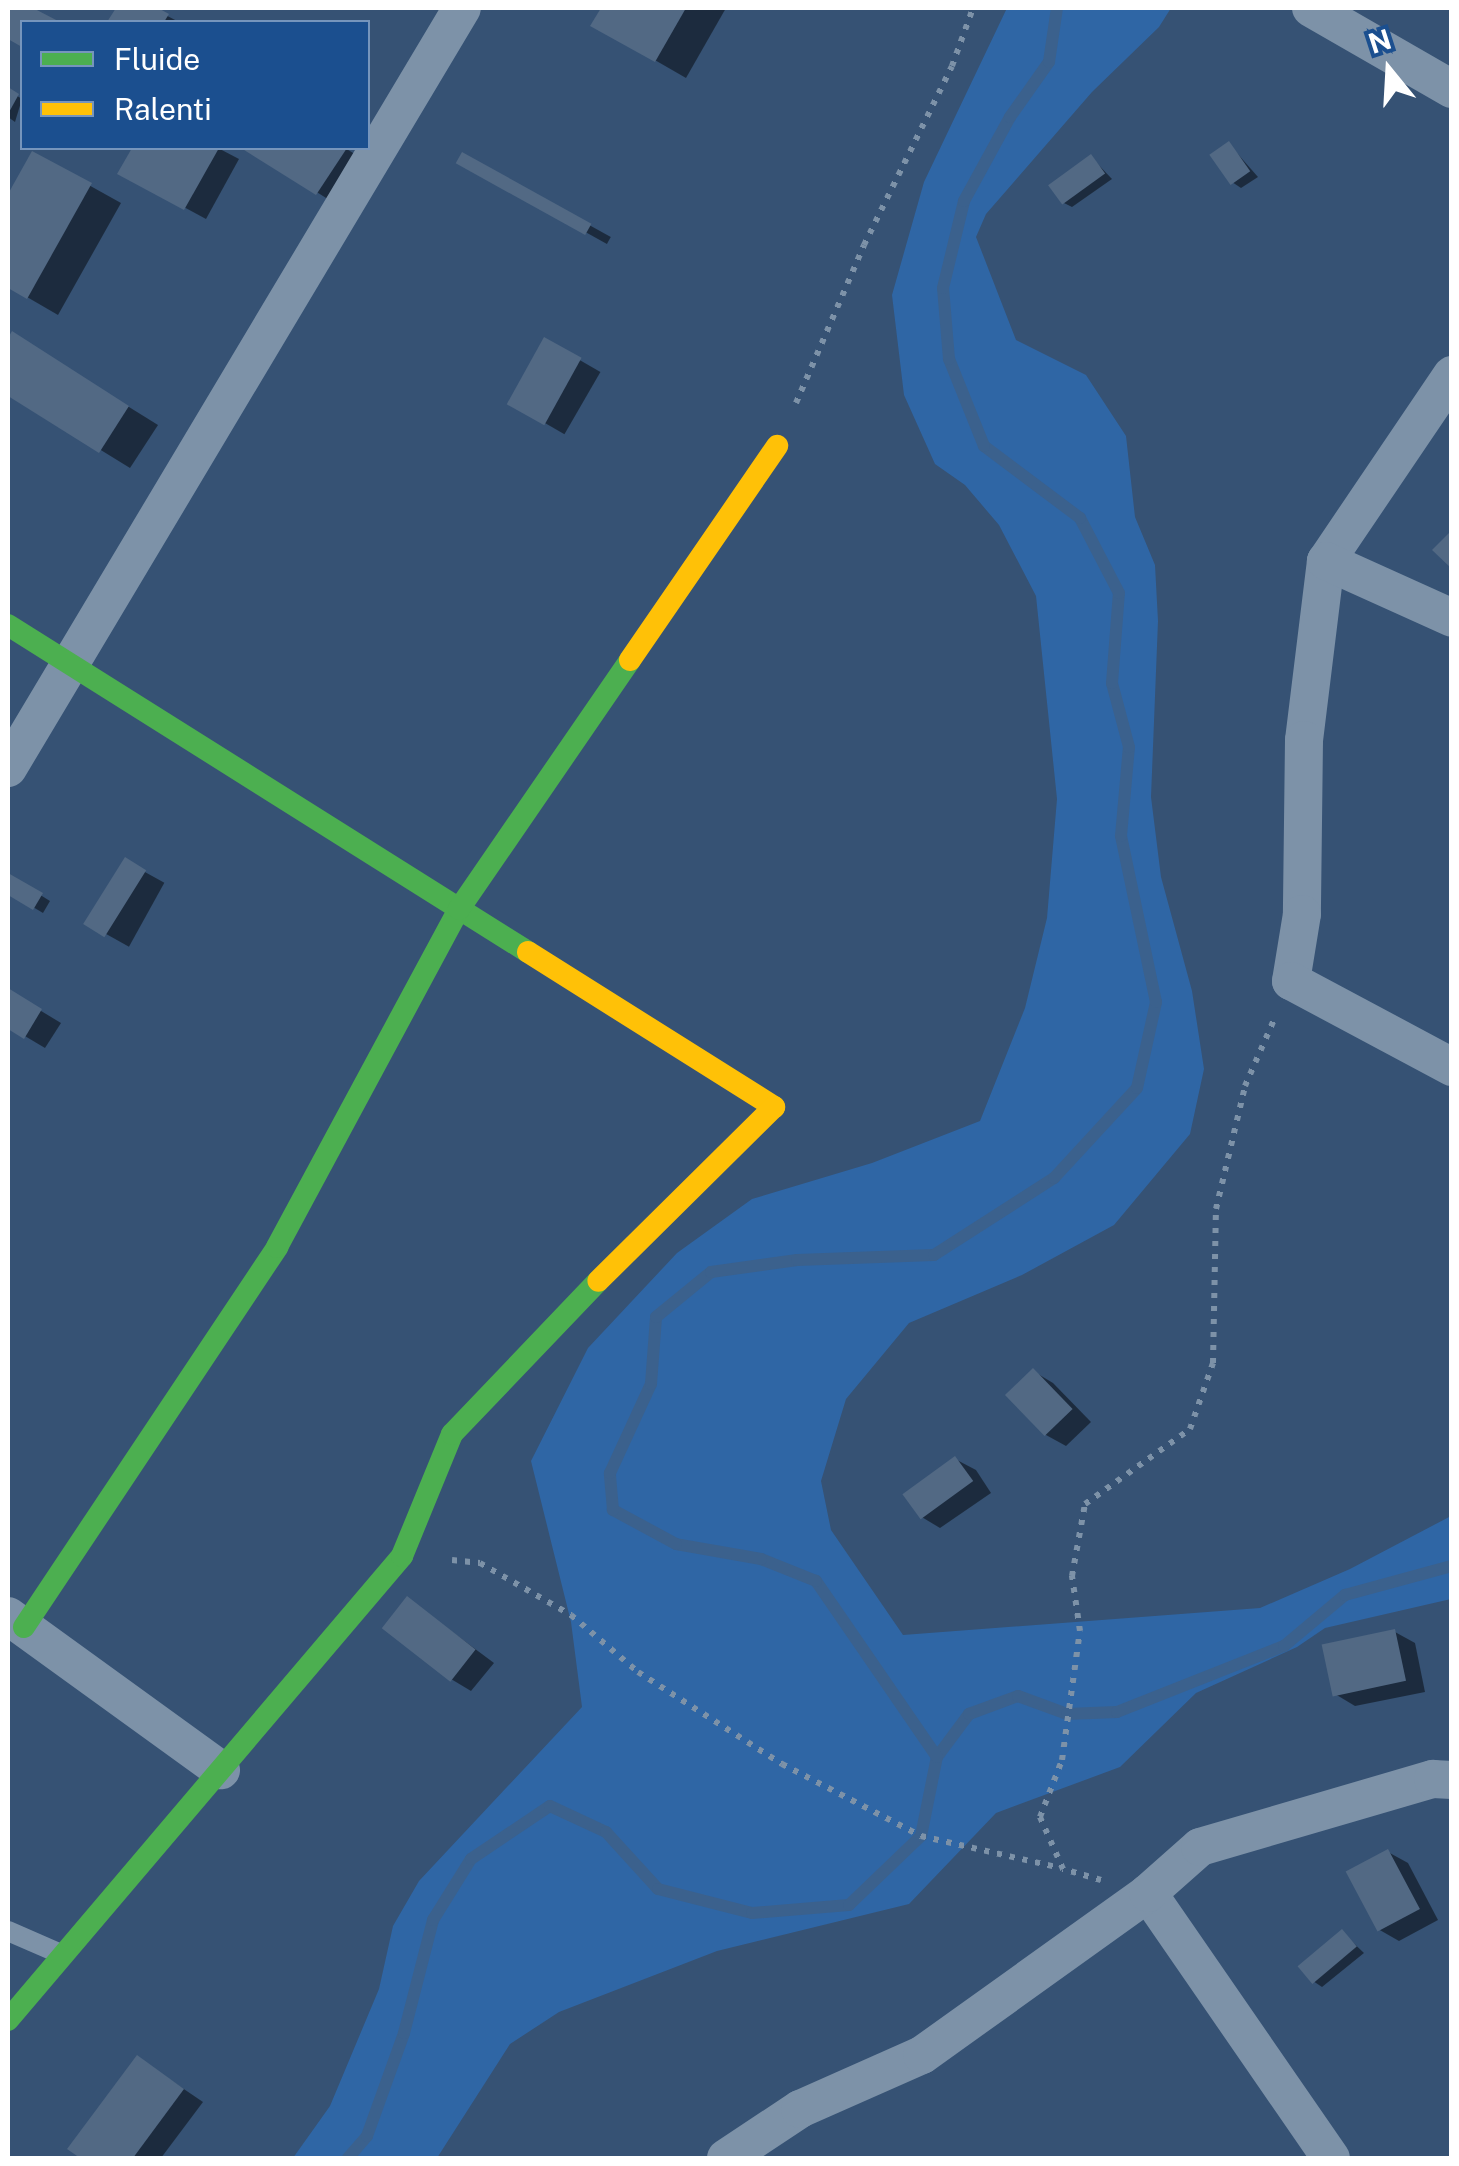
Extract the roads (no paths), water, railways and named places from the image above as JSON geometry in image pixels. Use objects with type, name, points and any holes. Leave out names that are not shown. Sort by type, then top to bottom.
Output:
[{"type":"street","points":[[8,768],[462,8]]},
{"type":"street","points":[[1311,8],[1452,89]]},
{"type":"street","points":[[1452,375],[1326,560],[1304,740],[1302,914],[1291,982],[1452,1067]]},
{"type":"street","points":[[221,1770],[16,1622],[277,1247],[459,908],[777,446]]},
{"type":"street","points":[[1326,560],[1452,618]]},
{"type":"street","points":[[8,626],[774,1106],[618,1260],[452,1434],[402,1556],[8,2020]]},
{"type":"street","points":[[726,2158],[800,2109],[922,2055],[1148,1893],[1200,1847],[1433,1779],[1452,1780]]},
{"type":"street","points":[[1148,1893],[1316,2152]]},
{"type":"lane","points":[[8,1932],[63,1955]]},
{"type":"waterway","points":[[348,2158],[367,2136],[404,2033],[433,1920],[471,1859],[550,1806],[606,1832],[658,1889],[752,1913],[849,1905],[921,1836],[937,1757],[816,1581],[761,1559],[676,1544],[613,1510],[610,1473],[651,1384],[656,1317],[711,1272],[797,1260],[934,1255],[1054,1178],[1137,1088],[1156,1002],[1121,836],[1129,747],[1112,683],[1119,593],[1080,518],[984,446],[949,359],[943,288],[964,201],[1010,117],[1049,62],[1057,8]]},
{"type":"waterway","points":[[937,1757],[969,1714],[1018,1696],[1067,1714],[1117,1712],[1284,1646],[1345,1595],[1452,1566]]}]
